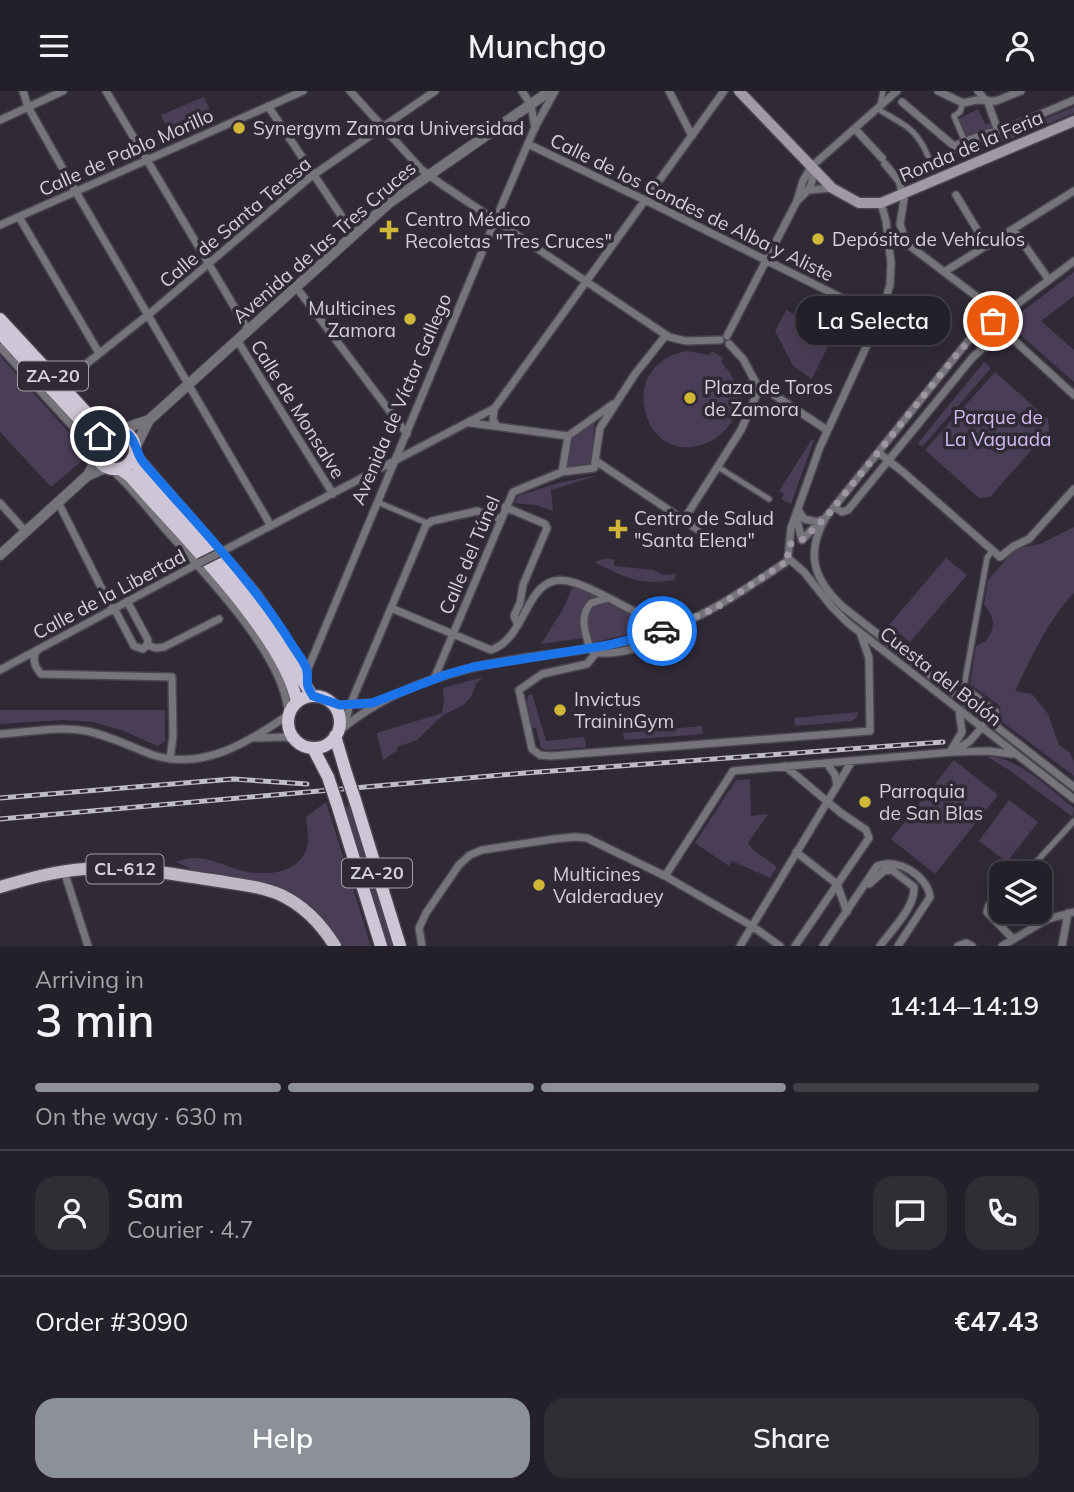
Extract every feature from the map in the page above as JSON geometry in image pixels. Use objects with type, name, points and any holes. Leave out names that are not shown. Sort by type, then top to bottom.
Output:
[{"type":"highway","name":"ZA-20","points":[[0,319],[98,425],[130,436],[139,470],[247,595],[277,637],[309,691]]},
{"type":"highway","name":"ZA-20","points":[[0,333],[89,430],[104,459],[131,477],[243,606],[282,665],[294,688],[297,702]]},
{"type":"highway","points":[[114,430],[101,435],[104,459],[134,452]]},
{"type":"highway","points":[[331,703],[309,691],[288,715],[289,730],[296,741],[313,748],[329,743],[339,732]]},
{"type":"highway","name":"ZA-20","points":[[331,703],[339,717],[346,773],[400,946]]},
{"type":"highway","name":"ZA-20","points":[[313,748],[328,777],[381,946]]},
{"type":"main road","points":[[739,91],[832,188],[859,203],[881,202]]},
{"type":"main road","name":"Ronda de la Feria","points":[[881,202],[1074,121]]},
{"type":"main road","name":"CL-612","points":[[0,887],[64,871],[102,868],[130,869],[250,887],[275,893],[296,904],[315,920],[335,946]]},
{"type":"main road","name":"CL-612","points":[[250,887],[296,911],[325,946]]},
{"type":"street","points":[[23,91],[28,107],[76,192],[271,526]]},
{"type":"street","points":[[0,120],[63,91]]},
{"type":"street","points":[[106,91],[248,330]]},
{"type":"street","name":"Calle de Pablo Morillo","points":[[0,225],[303,91]]},
{"type":"street","points":[[350,91],[428,175],[666,335],[683,341]]},
{"type":"street","name":"Calle de Santa Teresa","points":[[61,384],[209,264],[314,174],[435,91]]},
{"type":"street","points":[[522,91],[531,104],[534,124]]},
{"type":"street","points":[[531,104],[550,91]]},
{"type":"street","name":"Avenida de Víctor Gallego","points":[[309,691],[307,671],[528,144],[534,124],[555,91]]},
{"type":"street","points":[[669,91],[692,136]]},
{"type":"street","points":[[497,426],[493,420],[494,409],[724,91]]},
{"type":"street","points":[[879,107],[883,91]]},
{"type":"street","points":[[726,340],[797,201],[811,167],[897,91]]},
{"type":"street","points":[[978,91],[986,100],[998,131]]},
{"type":"street","points":[[944,92],[963,103],[1000,99],[1021,91]]},
{"type":"street","points":[[902,102],[954,146],[1074,100]]},
{"type":"street","points":[[963,103],[960,113],[954,117],[965,142]]},
{"type":"street","name":"Avenida de las Tres Cruces","points":[[114,430],[131,428],[149,420],[389,203],[531,104]]},
{"type":"street","points":[[268,106],[354,235]]},
{"type":"street","points":[[879,107],[909,126],[922,142],[928,156]]},
{"type":"street","points":[[519,112],[527,114],[534,124]]},
{"type":"street","points":[[855,129],[899,181],[905,202],[900,224],[904,239],[1001,315]]},
{"type":"street","name":"Calle de los Condes de Alba y Aliste","points":[[528,144],[880,317]]},
{"type":"street","points":[[797,201],[810,190],[814,176],[811,167]]},
{"type":"street","points":[[810,190],[832,188]]},
{"type":"street","points":[[944,272],[1074,191]]},
{"type":"street","points":[[956,195],[987,246]]},
{"type":"street","points":[[823,519],[813,548],[813,558],[807,564],[799,566],[789,560],[787,552],[790,530],[827,430],[880,317],[890,285],[891,267],[881,202]]},
{"type":"street","points":[[19,216],[99,352]]},
{"type":"street","points":[[1013,229],[1049,280]]},
{"type":"street","points":[[789,546],[795,540],[802,540],[834,507],[962,348],[993,321],[1074,261]]},
{"type":"street","points":[[296,287],[407,433]]},
{"type":"street","points":[[993,321],[1074,395]]},
{"type":"street","points":[[834,507],[842,512],[848,510],[972,358],[1001,331]]},
{"type":"street","points":[[600,428],[617,400],[666,335]]},
{"type":"street","name":"Calle de Monsalve","points":[[237,340],[333,495]]},
{"type":"street","points":[[654,349],[683,341],[726,340],[740,355],[760,387],[827,430]]},
{"type":"street","points":[[0,347],[198,564],[268,659],[282,686],[288,715],[255,738],[208,757],[185,760],[170,759],[83,731],[0,734]]},
{"type":"street","points":[[750,374],[754,403]]},
{"type":"street","points":[[683,521],[741,430],[760,387]]},
{"type":"street","points":[[754,403],[765,396],[774,395]]},
{"type":"street","points":[[562,472],[568,436],[617,400]]},
{"type":"street","name":"Calle de la Libertad","points":[[0,670],[494,409]]},
{"type":"street","points":[[592,418],[598,421],[600,428],[596,461],[697,529]]},
{"type":"street","name":"Avenida de las Tres Cruces","points":[[134,452],[149,420]]},
{"type":"street","points":[[469,423],[568,436]]},
{"type":"street","points":[[134,452],[277,621],[307,671]]},
{"type":"street","points":[[879,453],[1002,557],[1014,546],[1027,541],[1074,489]]},
{"type":"street","points":[[0,555],[104,459]]},
{"type":"street","name":"Calle del Túnel","points":[[434,680],[505,507],[516,490],[562,472],[592,469],[596,461]]},
{"type":"street","points":[[718,467],[769,499]]},
{"type":"street","points":[[58,502],[134,646],[141,649],[147,645]]},
{"type":"street","points":[[377,502],[427,523],[477,511],[501,519]]},
{"type":"street","points":[[0,503],[26,532]]},
{"type":"street","points":[[505,507],[545,524],[547,528],[522,587],[520,604],[514,615],[518,625]]},
{"type":"street","points":[[797,511],[811,523],[823,519]]},
{"type":"street","points":[[797,511],[797,527],[802,540],[813,548]]},
{"type":"street","points":[[339,732],[427,523]]},
{"type":"street","points":[[992,551],[987,558],[964,686],[996,711],[998,728]]},
{"type":"street","name":"Cuesta del Bolón","points":[[813,558],[821,578],[839,603],[1074,787]]},
{"type":"street","points":[[593,651],[691,621],[749,588],[789,560]]},
{"type":"street","name":"Cuesta del Bolón","points":[[799,566],[834,610],[855,629],[1074,799]]},
{"type":"street","points":[[391,608],[484,649],[493,649],[505,644],[539,591],[555,580],[573,583],[657,622],[678,626]]},
{"type":"street","points":[[609,598],[593,601],[584,613],[584,626],[593,651],[587,664],[542,674],[528,681],[520,689],[532,747],[537,753],[545,756],[870,731],[869,663],[866,646],[855,629]]},
{"type":"street","points":[[127,601],[147,639],[147,645]]},
{"type":"street","points":[[147,645],[164,647],[219,619]]},
{"type":"street","points":[[331,703],[350,705],[378,702],[473,667],[522,658],[626,649],[677,634],[691,621]]},
{"type":"street","points":[[39,649],[35,653],[34,662],[41,674],[172,677],[173,736],[170,759]]},
{"type":"street","points":[[869,663],[873,653],[886,653]]},
{"type":"street","points":[[339,732],[378,702]]},
{"type":"street","points":[[948,752],[962,732],[963,724],[958,710]]},
{"type":"street","points":[[948,752],[967,743],[988,720]]},
{"type":"street","points":[[255,738],[288,737],[296,741]]},
{"type":"street","points":[[666,876],[733,771],[948,752],[995,751],[1019,757]]},
{"type":"street","points":[[740,946],[852,761]]},
{"type":"street","points":[[827,763],[835,775],[837,785]]},
{"type":"street","points":[[785,766],[866,830],[869,838],[795,946]]},
{"type":"street","points":[[1037,861],[1074,821]]},
{"type":"street","points":[[422,946],[419,927],[426,913],[459,865],[470,855],[482,850],[575,837],[587,838],[666,876],[752,926],[780,946]]},
{"type":"street","points":[[796,852],[837,884],[847,912]]},
{"type":"street","points":[[823,946],[870,883],[884,871],[892,870],[925,884],[930,897],[898,946]]},
{"type":"street","points":[[64,871],[88,946]]},
{"type":"street","points":[[880,946],[915,895],[914,887],[906,874]]},
{"type":"street","points":[[1002,946],[1048,919],[1071,913],[1062,946]]},
{"type":"street","points":[[999,924],[1013,939]]},
{"type":"street","points":[[958,946],[966,943],[972,946]]},
{"type":"green space","points":[[204,97],[213,117],[170,136],[161,115]]},
{"type":"green space","points":[[1074,107],[1074,113],[1004,142],[999,139],[933,163],[983,138],[1013,132]]},
{"type":"green space","points":[[978,109],[985,124],[992,123],[993,129],[965,138],[957,120]]},
{"type":"green space","points":[[1074,272],[1074,296],[1041,321],[1074,350],[1074,382],[1007,323]]},
{"type":"green space","points":[[786,310],[834,334],[812,379],[793,366],[775,331]]},
{"type":"green space","name":"Plaza de Toros de Zamora","points":[[687,351],[709,355],[712,351],[723,358],[721,362],[736,384],[738,406],[730,424],[716,438],[698,446],[678,446],[660,438],[647,418],[644,405],[646,382],[657,365],[668,357]]},
{"type":"green space","points":[[0,356],[83,448],[83,460],[51,487],[0,432]]},
{"type":"green space","points":[[984,362],[991,368],[922,447],[918,443]]},
{"type":"green space","name":"Parque de La Vaguada","points":[[995,372],[1048,419],[1049,430],[990,497],[979,498],[925,450]]},
{"type":"green space","points":[[594,421],[592,465],[569,471],[565,468],[570,439]]},
{"type":"green space","points":[[812,439],[814,440],[791,504],[781,499],[784,494],[779,491]]},
{"type":"green space","points":[[599,475],[551,490],[553,511],[536,505],[514,503],[518,496],[558,483]]},
{"type":"green space","points":[[1074,527],[1074,593],[1048,627],[1015,691],[1032,694],[1048,714],[1059,745],[1070,753],[1074,761],[1074,776],[1001,721],[1000,706],[970,684],[976,646],[986,641],[993,627],[992,618],[984,605],[988,580],[1015,549],[1040,544]]},
{"type":"green space","points":[[607,558],[614,560],[614,566],[653,570],[663,575],[676,574],[674,580],[662,582],[632,579],[594,562]]},
{"type":"green space","points":[[946,558],[967,575],[910,642],[889,625]]},
{"type":"green space","points":[[573,586],[598,597],[587,604],[582,614],[584,638],[541,644],[563,609]]},
{"type":"green space","points":[[609,601],[660,627],[591,643],[587,628],[589,611]]},
{"type":"green space","points":[[483,677],[462,706],[443,715],[417,740],[397,747],[397,751],[383,760],[377,733],[442,713],[443,688]]},
{"type":"green space","points":[[532,694],[546,741],[584,737],[586,747],[548,750],[541,748],[536,728],[532,728],[527,703],[528,695]]},
{"type":"green space","points":[[0,710],[165,710],[165,742],[157,746],[124,731],[93,722],[63,720],[0,724]]},
{"type":"green space","points":[[858,712],[852,721],[795,726],[794,718]]},
{"type":"green space","points":[[702,726],[703,734],[624,740],[623,733]]},
{"type":"green space","points":[[986,756],[1010,762],[1033,775],[1074,808],[1073,817],[1009,770]]},
{"type":"green space","points":[[954,760],[998,795],[935,874],[891,839]]},
{"type":"green space","points":[[750,779],[751,816],[768,814],[748,843],[777,867],[770,878],[732,861],[729,866],[695,843],[736,780]]},
{"type":"green space","points":[[1009,800],[1038,822],[1008,861],[979,841]]},
{"type":"green space","points":[[326,802],[371,946],[340,946],[301,901],[285,890],[268,884],[195,871],[176,862],[200,858],[259,873],[290,868],[304,854],[308,844],[306,817]]},
{"type":"green space","points":[[349,806],[393,946],[387,946],[343,807]]},
{"type":"railway","points":[[0,819],[525,773],[943,742]]},
{"type":"railway","points":[[0,798],[233,779],[307,784]]},
{"type":"way so far","points":[[662,631],[698,618],[749,588],[789,560],[787,552],[790,544],[795,540],[802,540],[826,517],[962,348],[993,321]]},
{"type":"place","name":"Synergym Zamora Universidad","points":[[239,128]]},
{"type":"place","name":"Centro Médico Recoletas \"Tres Cruces\"","points":[[389,230]]},
{"type":"place","name":"Depósito de Vehículos","points":[[818,239]]},
{"type":"place","name":"Multicines Zamora","points":[[410,319]]},
{"type":"place","name":"La Selecta","points":[[993,321]]},
{"type":"place","name":"Plaza de Toros de Zamora","points":[[690,398]]},
{"type":"place","name":"Centro de Salud \"Santa Elena\"","points":[[618,529]]},
{"type":"place","name":"Invictus TraininGym","points":[[560,710]]},
{"type":"place","name":"Parroquia de San Blas","points":[[865,802]]},
{"type":"place","name":"Multicines Valderaduey","points":[[539,885]]},
{"type":"route","points":[[100,436],[115,429],[130,436],[142,460],[258,594],[307,671],[306,685],[313,696],[331,703],[375,703],[445,675],[473,667],[609,645],[662,631]]}]
